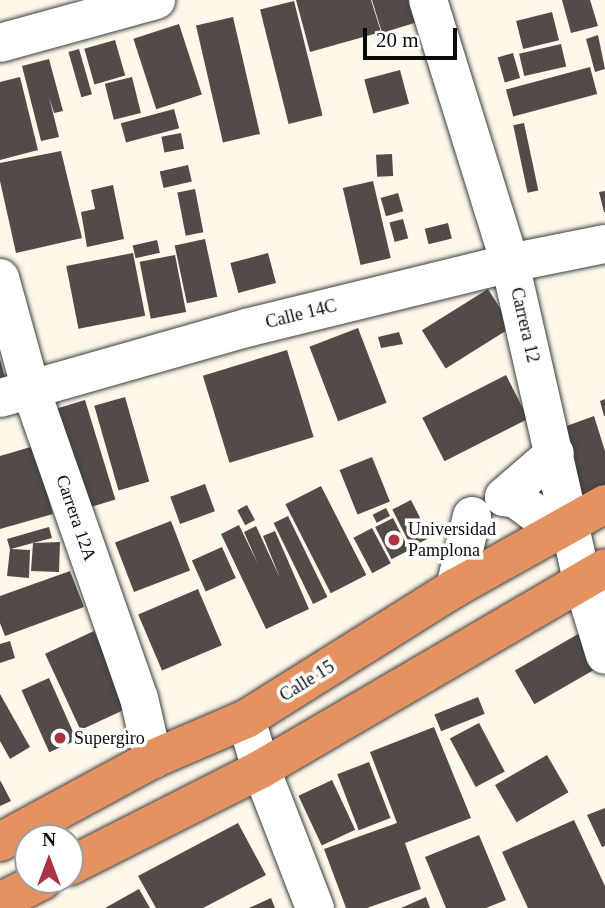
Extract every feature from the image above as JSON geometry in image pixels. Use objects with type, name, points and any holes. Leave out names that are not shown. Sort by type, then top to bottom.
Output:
[{"type":"highway","name":"Calle 15","points":[[0,842],[153,759],[246,719],[455,588],[605,504]]},
{"type":"highway","points":[[84,859],[261,769],[594,574]]},
{"type":"highway","points":[[0,902],[16,894]]},
{"type":"street","points":[[0,43],[156,0]]},
{"type":"street","name":"Carrera 12","points":[[428,0],[510,263],[555,453],[564,526],[594,574],[605,655]]},
{"type":"street","name":"Calle 14C","points":[[16,394],[246,328],[510,263],[605,244]]},
{"type":"street","name":"Carrera 12A","points":[[0,278],[16,394],[139,698],[153,759]]},
{"type":"street","points":[[555,453],[504,497],[516,499],[564,526]]},
{"type":"street","points":[[455,588],[472,516]]},
{"type":"street","points":[[246,719],[261,769],[315,908]]},
{"type":"building","points":[[296,0],[371,0],[381,32],[310,52]]},
{"type":"building","points":[[372,0],[418,0],[424,20],[382,33]]},
{"type":"building","points":[[562,0],[590,0],[598,26],[571,33]]},
{"type":"building","points":[[294,1],[323,115],[289,124],[260,9]]},
{"type":"building","points":[[552,12],[559,40],[523,49],[516,21]]},
{"type":"building","points":[[233,17],[260,134],[223,142],[196,26]]},
{"type":"building","points":[[179,24],[202,94],[156,109],[133,39]]},
{"type":"building","points":[[598,35],[605,69],[595,72],[586,39]]},
{"type":"building","points":[[115,40],[125,76],[94,84],[84,49]]},
{"type":"building","points":[[561,44],[566,66],[524,76],[519,54]]},
{"type":"building","points":[[79,49],[92,94],[81,97],[68,52]]},
{"type":"building","points":[[513,53],[520,78],[505,82],[498,57]]},
{"type":"building","points":[[49,59],[63,111],[54,113],[49,97],[59,137],[41,141],[22,66]]},
{"type":"building","points":[[590,67],[597,94],[513,117],[506,90]]},
{"type":"building","points":[[400,70],[409,104],[373,113],[364,80]]},
{"type":"building","points":[[20,77],[38,150],[0,160],[0,82]]},
{"type":"building","points":[[132,77],[141,113],[114,120],[105,84]]},
{"type":"building","points":[[174,109],[179,128],[126,143],[121,123]]},
{"type":"building","points":[[524,123],[538,190],[528,193],[513,125]]},
{"type":"building","points":[[181,133],[184,149],[164,153],[161,137]]},
{"type":"building","points":[[61,151],[82,238],[16,253],[0,181],[0,163]]},
{"type":"building","points":[[392,154],[393,176],[377,177],[376,155]]},
{"type":"building","points":[[188,165],[192,182],[164,188],[160,172]]},
{"type":"building","points":[[373,181],[391,258],[361,265],[343,188]]},
{"type":"building","points":[[113,185],[124,239],[87,247],[81,212],[95,209],[91,190]]},
{"type":"building","points":[[195,189],[203,232],[186,236],[177,192]]},
{"type":"building","points":[[605,191],[605,212],[604,212],[599,192]]},
{"type":"building","points":[[398,193],[403,211],[386,216],[381,198]]},
{"type":"building","points":[[403,219],[408,238],[395,242],[389,223]]},
{"type":"building","points":[[448,223],[452,239],[429,244],[425,229]]},
{"type":"building","points":[[205,239],[217,297],[187,303],[175,245]]},
{"type":"building","points":[[157,240],[160,253],[136,258],[133,246]]},
{"type":"building","points":[[133,253],[145,316],[78,329],[66,266]]},
{"type":"building","points":[[268,253],[276,283],[238,293],[230,263]]},
{"type":"building","points":[[175,255],[186,312],[151,319],[140,262]]},
{"type":"building","points":[[488,289],[512,327],[446,368],[422,330]]},
{"type":"building","points":[[358,328],[387,403],[338,421],[309,347]]},
{"type":"building","points":[[399,332],[403,344],[381,348],[378,337]]},
{"type":"building","points":[[287,350],[314,437],[229,463],[203,376]]},
{"type":"building","points":[[0,359],[6,381],[0,382]]},
{"type":"building","points":[[506,375],[528,419],[444,461],[422,418]]},
{"type":"building","points":[[125,397],[149,482],[118,490],[94,406]]},
{"type":"building","points":[[605,399],[605,416],[604,416],[600,401]]},
{"type":"building","points":[[85,400],[115,499],[81,510],[51,411]]},
{"type":"building","points":[[594,416],[605,451],[605,491],[585,504],[564,427]]},
{"type":"building","points":[[34,446],[53,514],[0,529],[0,456]]},
{"type":"building","points":[[372,457],[390,502],[358,515],[340,470]]},
{"type":"building","points":[[205,484],[215,511],[180,524],[170,497]]},
{"type":"building","points":[[321,486],[366,575],[331,593],[285,504]]},
{"type":"building","points":[[411,500],[430,537],[411,547],[392,510]]},
{"type":"building","points":[[247,505],[255,520],[245,525],[237,510]]},
{"type":"building","points":[[386,508],[390,516],[377,523],[373,515]]},
{"type":"building","points":[[288,516],[327,597],[313,604],[274,523]]},
{"type":"building","points":[[393,518],[409,550],[392,559],[375,527]]},
{"type":"building","points":[[171,521],[190,570],[134,592],[115,543]]},
{"type":"building","points":[[239,525],[258,564],[244,532],[256,526],[280,578],[263,536],[275,531],[309,609],[266,629],[221,534]]},
{"type":"building","points":[[49,527],[52,538],[11,549],[30,550],[29,578],[7,576],[10,549],[7,539]]},
{"type":"building","points":[[372,528],[391,563],[372,573],[353,538]]},
{"type":"building","points":[[60,542],[59,572],[31,571],[33,543]]},
{"type":"building","points":[[222,547],[236,578],[206,591],[192,560]]},
{"type":"building","points":[[70,571],[84,607],[5,636],[0,623],[0,596]]},
{"type":"building","points":[[198,589],[222,645],[162,671],[138,614]]},
{"type":"building","points":[[585,630],[604,664],[534,704],[515,670]]},
{"type":"building","points":[[94,631],[129,707],[81,730],[45,654]]},
{"type":"building","points":[[10,641],[15,658],[0,663],[0,644]]},
{"type":"building","points":[[49,678],[77,740],[49,752],[22,690]]},
{"type":"building","points":[[0,694],[30,747],[10,759],[0,741]]},
{"type":"building","points":[[478,697],[485,714],[441,731],[434,715]]},
{"type":"building","points":[[479,723],[505,772],[476,787],[450,738]]},
{"type":"building","points":[[434,727],[471,818],[405,843],[421,889],[367,908],[346,908],[324,849],[397,823],[370,752]]},
{"type":"building","points":[[547,755],[568,792],[517,822],[495,785]]},
{"type":"building","points":[[369,762],[391,818],[359,830],[337,774]]},
{"type":"building","points":[[0,780],[11,801],[0,806]]},
{"type":"building","points":[[332,780],[355,830],[322,845],[298,796]]},
{"type":"building","points":[[605,808],[605,846],[602,847],[587,815]]},
{"type":"building","points":[[574,820],[605,886],[605,908],[528,908],[502,852]]},
{"type":"building","points":[[238,823],[266,875],[203,908],[156,908],[138,876]]},
{"type":"building","points":[[479,835],[506,900],[486,908],[446,908],[425,857]]},
{"type":"building","points":[[139,889],[150,908],[105,908]]},
{"type":"building","points":[[426,897],[430,908],[401,908]]},
{"type":"building","points":[[271,898],[275,908],[249,908]]},
{"type":"place","name":"Universidad Pamplona","points":[[394,540]]},
{"type":"place","name":"Supergiro","points":[[60,738]]}]
